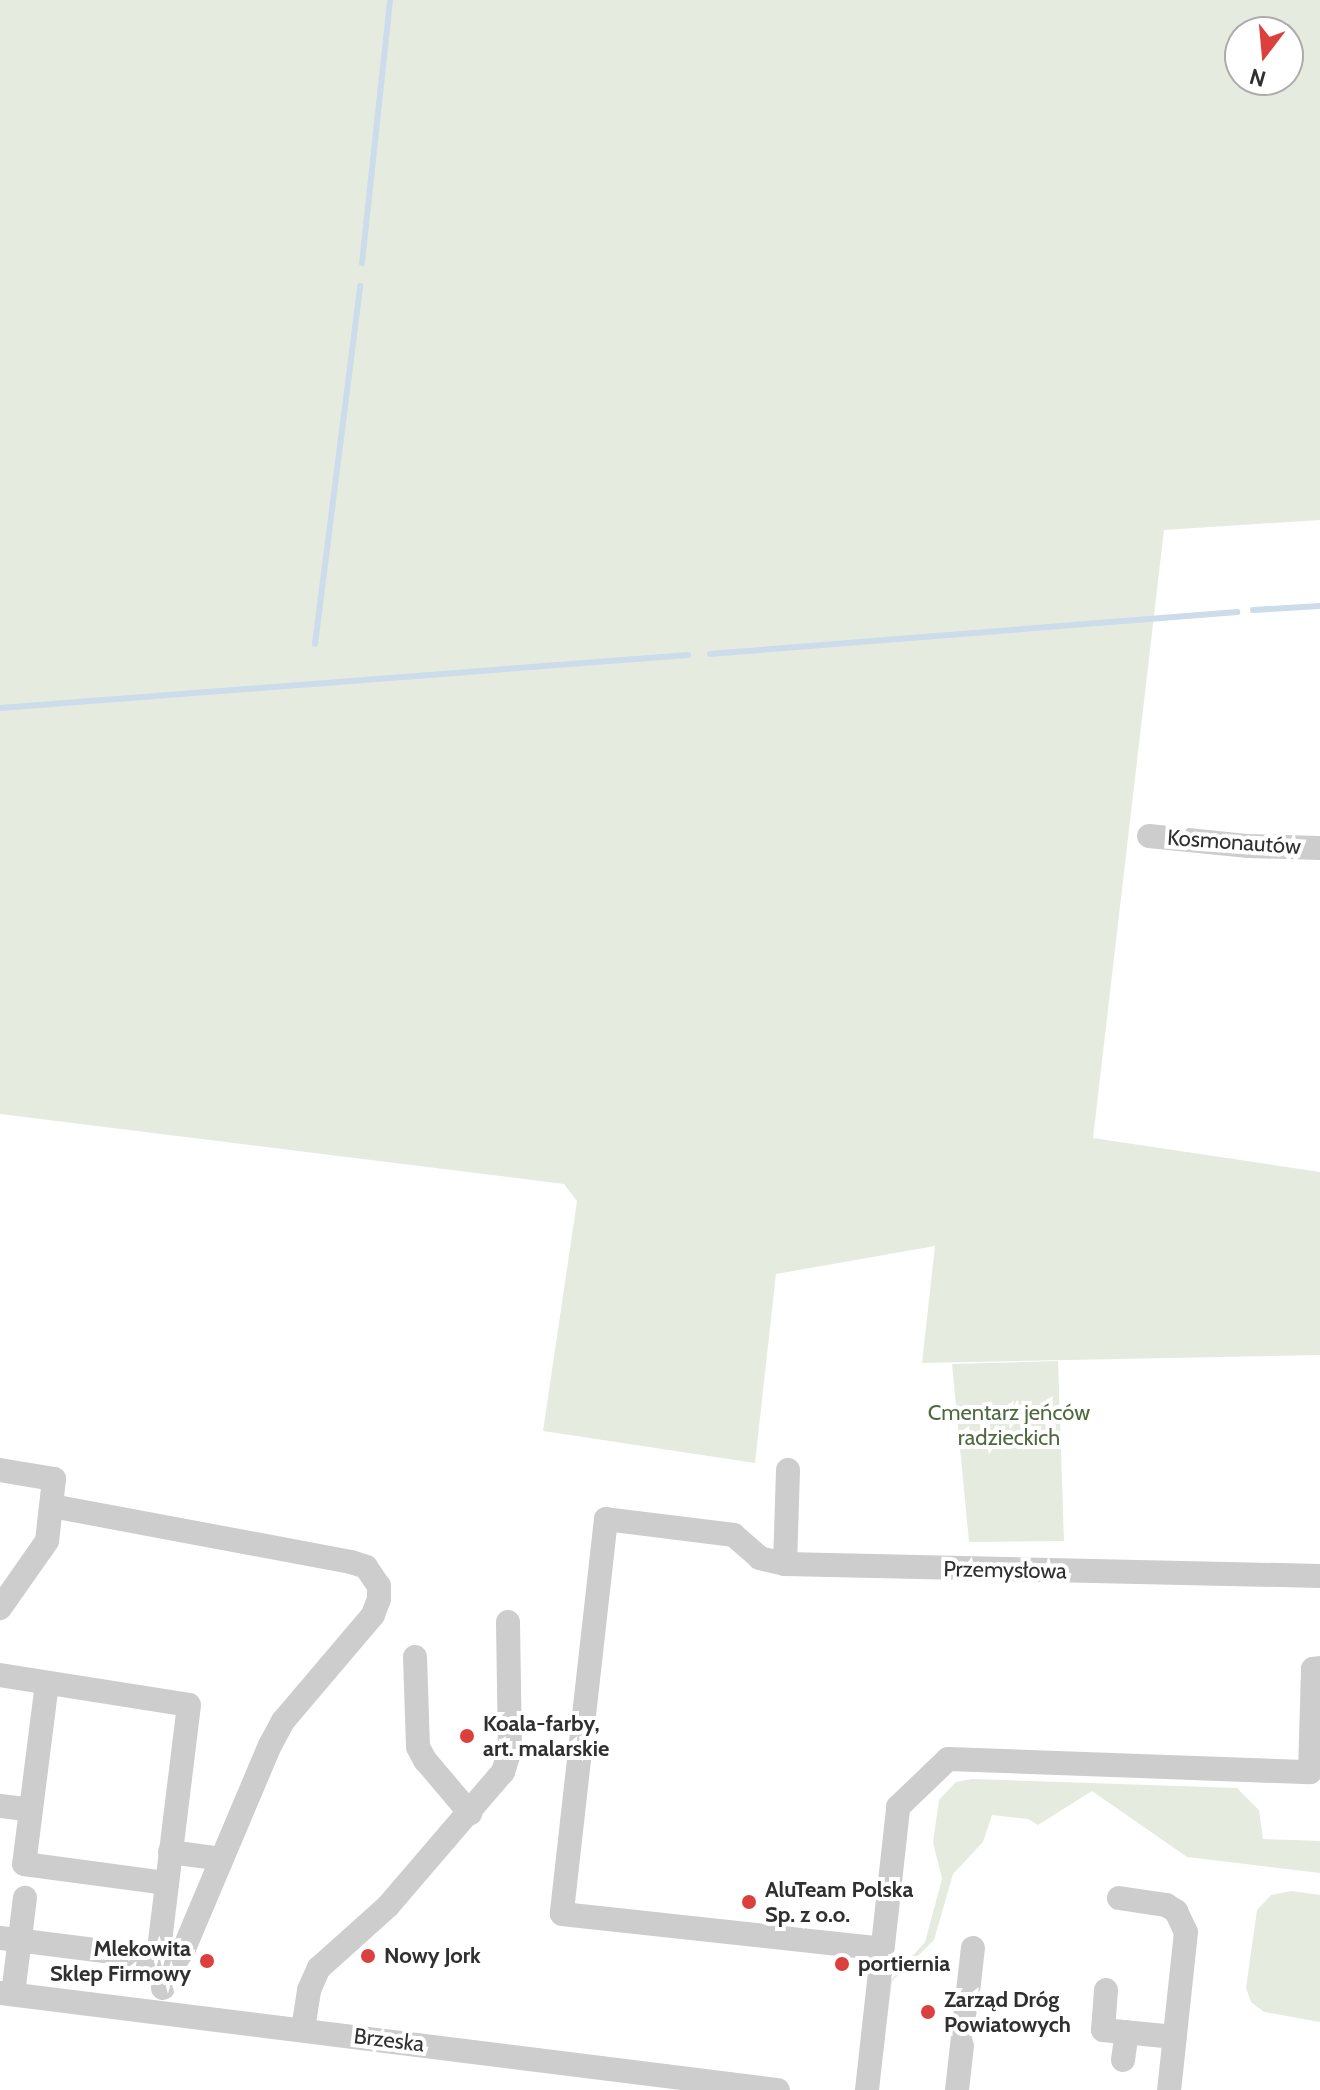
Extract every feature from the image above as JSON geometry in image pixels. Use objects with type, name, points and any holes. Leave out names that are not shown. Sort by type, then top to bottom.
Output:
[{"type":"street","name":"Kosmonautów","points":[[1149,836],[1248,846],[1320,848]]},
{"type":"street","points":[[0,1470],[54,1479],[47,1541],[0,1608]]},
{"type":"street","points":[[788,1470],[785,1564],[760,1558],[734,1535],[606,1519],[562,1914],[882,1949]]},
{"type":"street","points":[[52,1506],[351,1562],[366,1567],[375,1577],[379,1599],[373,1615],[283,1721],[184,1949],[161,1968]]},
{"type":"street","name":"Przemysłowa","points":[[785,1564],[1320,1576]]},
{"type":"street","points":[[303,2029],[309,1990],[319,1968],[388,1906],[495,1784],[508,1762],[508,1622]]},
{"type":"street","points":[[415,1657],[418,1747],[470,1813]]},
{"type":"street","points":[[867,2090],[898,1807],[948,1759],[1310,1772],[1313,1669],[1320,1668]]},
{"type":"street","points":[[0,1675],[189,1705],[170,1852],[159,2012]]},
{"type":"street","points":[[47,1683],[24,1864],[167,1883]]},
{"type":"street","points":[[0,1806],[31,1810]]},
{"type":"street","points":[[170,1852],[222,1859]]},
{"type":"street","points":[[6,1994],[10,1939],[25,1898]]},
{"type":"street","points":[[1119,1898],[1166,1905],[1183,1921],[1185,1947],[1169,2090]]},
{"type":"street","points":[[10,1939],[161,1968]]},
{"type":"street","points":[[957,2090],[973,1948]]},
{"type":"street","points":[[1106,1990],[1103,2030],[1175,2037]]},
{"type":"street","name":"Brzeska","points":[[6,1994],[778,2090]]},
{"type":"street","points":[[1123,2060],[1127,2032]]},
{"type":"green space","points":[[0,0],[1320,0],[1320,520],[1164,530],[1093,1138],[1320,1172],[1320,1355],[922,1363],[935,1246],[776,1274],[755,1463],[543,1431],[577,1201],[564,1184],[0,1114]]},
{"type":"green space","name":"Cmentarz jeńców radzieckich","points":[[1058,1361],[1064,1541],[969,1542],[952,1364]]},
{"type":"green space","points":[[972,1779],[1237,1788],[1259,1810],[1263,1839],[1320,1841],[1320,1873],[1187,1857],[1092,1791],[1038,1825],[1028,1819],[992,1815],[983,1842],[953,1874],[934,1940],[892,1981],[883,2053],[891,1980],[925,1942],[942,1879],[933,1842],[939,1800],[956,1782]]},
{"type":"green space","points":[[1292,1891],[1320,1895],[1320,2022],[1264,2012],[1251,2002],[1246,1988],[1257,1910],[1271,1895]]},
{"type":"waterway","points":[[362,263],[390,0]]},
{"type":"waterway","points":[[315,644],[360,286]]},
{"type":"waterway","points":[[1253,610],[1320,606]]},
{"type":"waterway","points":[[710,654],[1237,612]]},
{"type":"waterway","points":[[0,708],[688,655]]},
{"type":"place","name":"Koala-farby, art. malarskie","points":[[467,1736]]},
{"type":"place","name":"AluTeam Polska Sp. z o.o.","points":[[749,1902]]},
{"type":"place","name":"Nowy Jork","points":[[368,1956]]},
{"type":"place","name":"Mlekowita Sklep Firmowy","points":[[207,1961]]},
{"type":"place","name":"portiernia","points":[[842,1964]]},
{"type":"place","name":"Zarząd Dróg Powiatowych","points":[[928,2012]]}]
